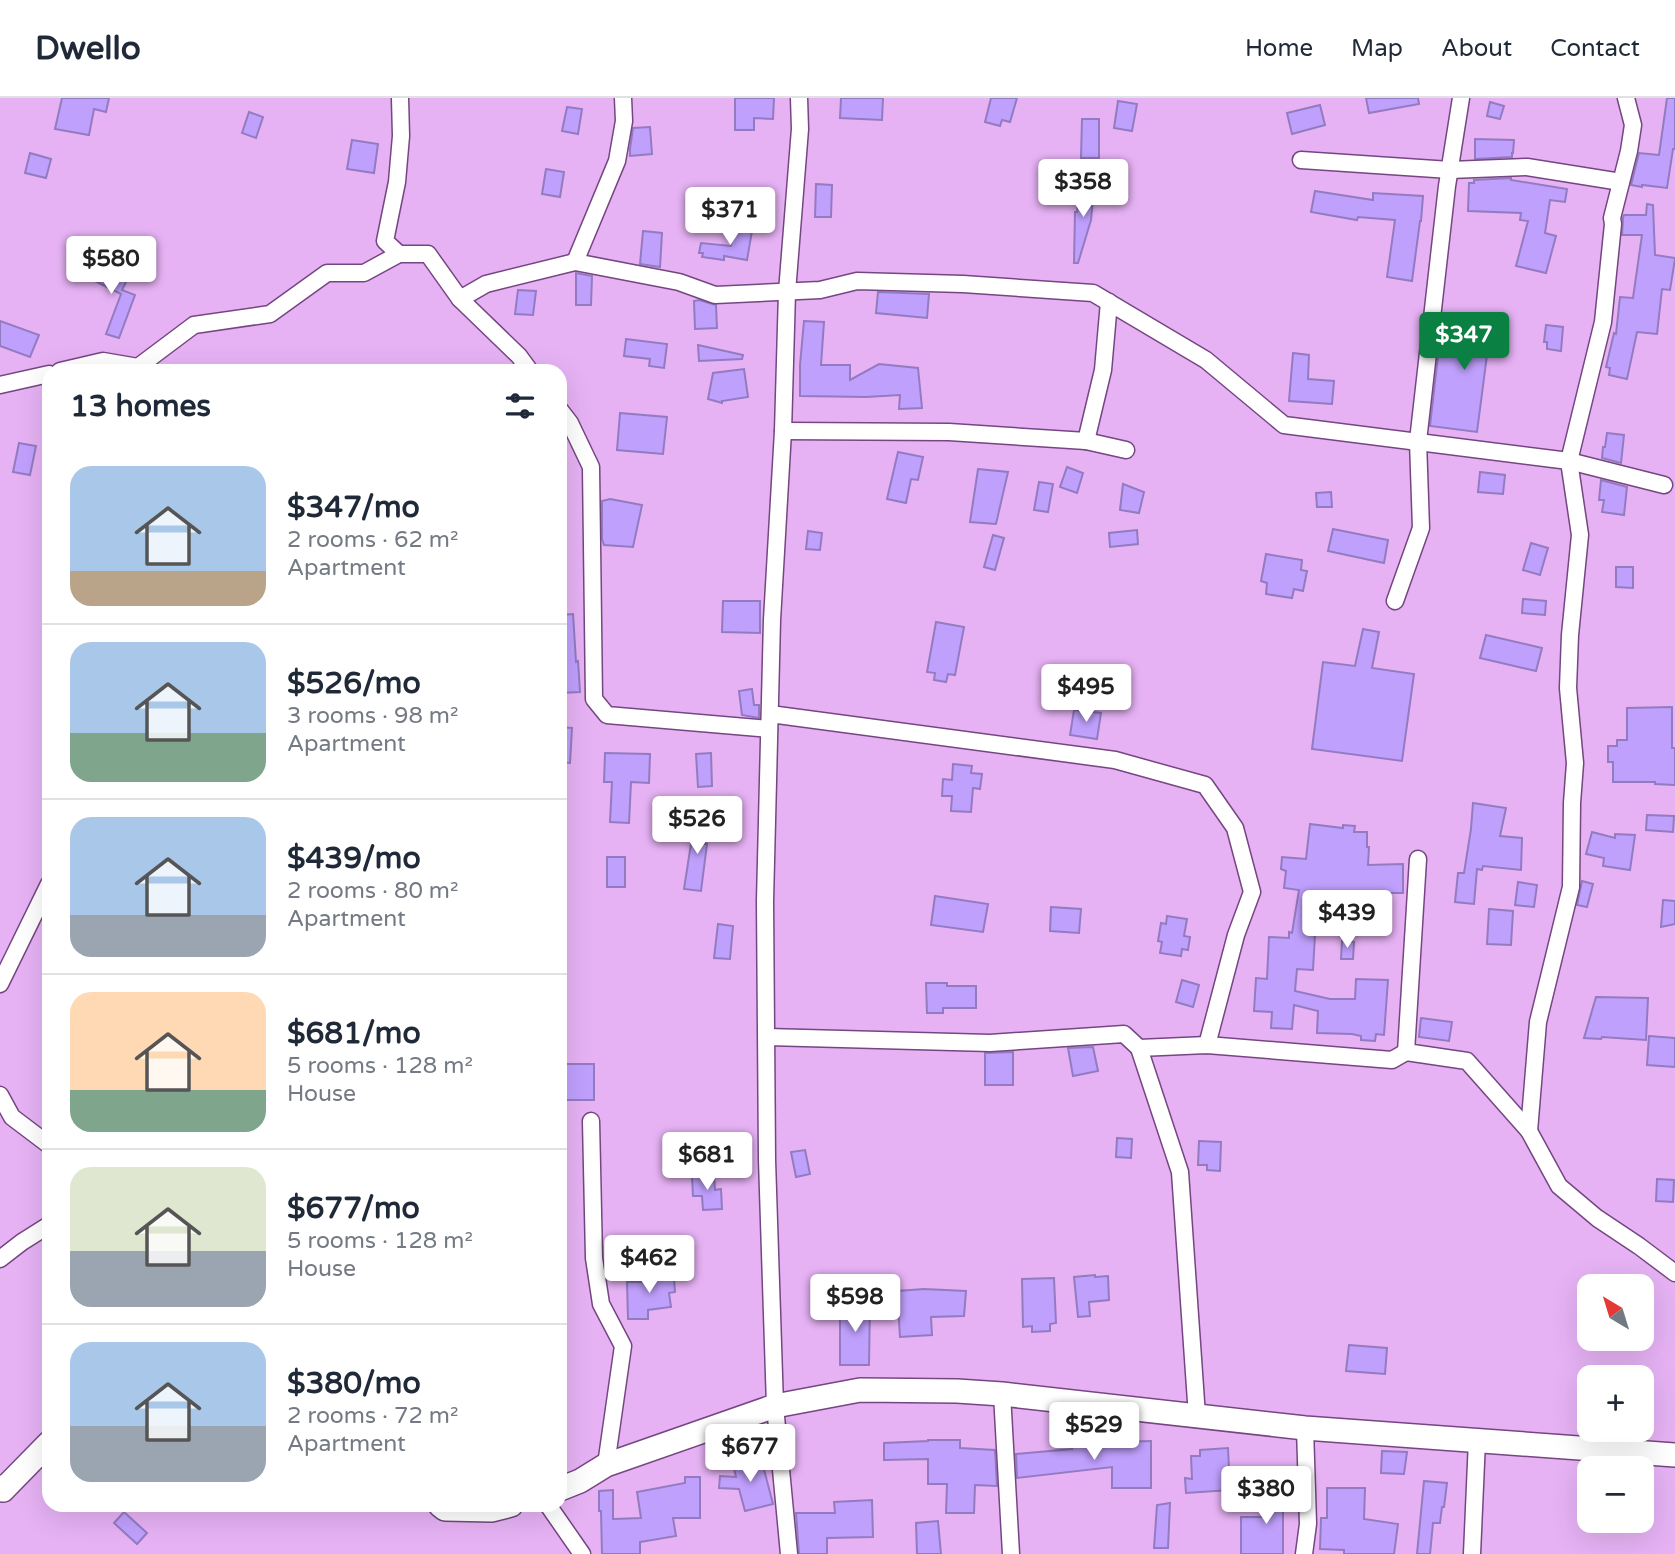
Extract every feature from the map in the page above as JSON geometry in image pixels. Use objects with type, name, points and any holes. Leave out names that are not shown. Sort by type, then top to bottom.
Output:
[{"type":"street","points":[[399,254],[385,241],[397,181],[401,136],[400,98]]},
{"type":"street","points":[[575,262],[617,161],[624,121],[623,98]]},
{"type":"street","points":[[789,1554],[775,1406],[767,1160],[765,901],[772,620],[783,431],[787,292],[800,129],[799,98]]},
{"type":"street","points":[[1395,601],[1421,528],[1418,441],[1461,98]]},
{"type":"street","points":[[1529,1131],[1538,1022],[1571,887],[1575,763],[1568,688],[1570,635],[1580,535],[1569,461],[1603,322],[1612,218],[1633,125],[1626,98]]},
{"type":"street","points":[[1301,160],[1450,170],[1527,167],[1621,182]]},
{"type":"street","points":[[142,364],[194,325],[270,314],[327,273],[363,273],[399,254],[428,254],[460,299],[525,364]]},
{"type":"street","points":[[460,299],[486,284],[575,262],[679,282],[715,295],[820,290],[857,281],[963,284],[1093,293],[1206,360],[1284,425],[1569,461],[1664,485]]},
{"type":"street","points":[[1086,441],[1103,370],[1109,302]]},
{"type":"street","points":[[90,364],[103,361],[120,364]]},
{"type":"street","points":[[0,385],[42,376]]},
{"type":"street","points":[[567,419],[591,467],[594,699],[607,715],[770,721],[1115,760],[1205,785],[1235,828],[1252,892],[1236,935],[1208,1045]]},
{"type":"street","points":[[783,431],[949,432],[1086,441],[1126,450]]},
{"type":"street","points":[[1406,1052],[1418,859]]},
{"type":"street","points":[[0,984],[42,898]]},
{"type":"street","points":[[766,1037],[990,1042],[1124,1034],[1139,1048],[1180,1172],[1197,1416]]},
{"type":"street","points":[[1139,1048],[1208,1045],[1392,1060],[1406,1052],[1467,1061],[1529,1131],[1559,1186],[1597,1218],[1675,1273]]},
{"type":"street","points":[[0,1095],[12,1116],[42,1140]]},
{"type":"street","points":[[591,1121],[594,1258],[601,1304],[623,1346],[606,1465]]},
{"type":"street","points":[[0,1259],[42,1229]]},
{"type":"street","points":[[567,1486],[606,1465],[775,1406],[860,1390],[1002,1394],[1305,1427],[1675,1455]]},
{"type":"street","points":[[1002,1394],[1011,1554]]},
{"type":"street","points":[[1304,1554],[1308,1524],[1305,1427]]},
{"type":"street","points":[[1472,1554],[1477,1440]]},
{"type":"street","points":[[1,1490],[42,1450]]},
{"type":"street","points":[[553,1512],[582,1554]]},
{"type":"building","points":[[62,98],[109,98],[106,112],[94,109],[89,135],[55,129]]},
{"type":"building","points":[[735,98],[774,98],[773,119],[754,118],[754,130],[735,130]]},
{"type":"building","points":[[841,98],[883,98],[882,120],[840,118]]},
{"type":"building","points":[[991,98],[1017,98],[1010,122],[1002,120],[1000,126],[985,122]]},
{"type":"building","points":[[1366,98],[1418,98],[1419,104],[1369,113]]},
{"type":"building","points":[[1667,98],[1675,98],[1675,149],[1667,188],[1631,185],[1639,153],[1659,155]]},
{"type":"building","points":[[1118,101],[1137,104],[1132,131],[1114,128]]},
{"type":"building","points":[[1490,102],[1504,106],[1500,119],[1487,116]]},
{"type":"building","points":[[1320,105],[1325,125],[1292,134],[1287,113]]},
{"type":"building","points":[[567,107],[582,109],[578,134],[562,131]]},
{"type":"building","points":[[249,112],[263,117],[256,138],[242,133]]},
{"type":"building","points":[[1082,119],[1099,119],[1099,158],[1081,158]]},
{"type":"building","points":[[650,127],[652,154],[630,156],[633,128]]},
{"type":"building","points":[[1475,139],[1514,140],[1512,157],[1475,159]]},
{"type":"building","points":[[352,140],[378,144],[374,173],[347,169]]},
{"type":"building","points":[[30,153],[51,159],[46,178],[25,173]]},
{"type":"building","points":[[546,169],[564,172],[560,197],[542,194]]},
{"type":"building","points":[[1511,178],[1567,189],[1565,202],[1550,200],[1545,233],[1556,236],[1546,273],[1516,266],[1528,221],[1520,220],[1521,213],[1468,211],[1469,183],[1474,183],[1474,180]]},
{"type":"building","points":[[816,184],[832,185],[831,217],[815,217]]},
{"type":"building","points":[[1080,185],[1094,186],[1091,220],[1078,263],[1074,263],[1075,212]]},
{"type":"building","points":[[1315,191],[1373,200],[1373,193],[1423,196],[1412,281],[1387,277],[1395,220],[1358,217],[1357,220],[1311,212]]},
{"type":"building","points":[[1647,204],[1653,205],[1655,255],[1675,259],[1670,290],[1662,289],[1657,334],[1637,332],[1627,379],[1609,375],[1610,368],[1606,367],[1614,333],[1616,334],[1620,297],[1633,298],[1642,235],[1622,235],[1623,218],[1624,215],[1646,215]]},
{"type":"building","points":[[734,228],[752,231],[747,260],[724,256],[724,260],[702,257],[703,253],[699,253],[701,243],[731,246]]},
{"type":"building","points":[[643,231],[662,233],[660,267],[640,264]]},
{"type":"building","points":[[83,261],[126,282],[122,290],[135,295],[119,338],[106,334],[121,294],[77,272]]},
{"type":"building","points":[[576,273],[592,276],[591,305],[576,305]]},
{"type":"building","points":[[518,290],[536,291],[533,315],[515,314]]},
{"type":"building","points":[[878,292],[929,294],[927,318],[876,313]]},
{"type":"building","points":[[694,301],[716,305],[717,328],[695,329]]},
{"type":"building","points":[[1451,316],[1501,320],[1500,333],[1504,333],[1501,356],[1487,355],[1477,432],[1430,426],[1438,356],[1445,357]]},
{"type":"building","points":[[0,321],[39,335],[30,357],[0,346]]},
{"type":"building","points":[[804,321],[824,322],[821,365],[850,365],[850,380],[879,364],[918,368],[922,408],[899,409],[900,395],[800,396]]},
{"type":"building","points":[[1546,325],[1563,327],[1561,351],[1547,349],[1547,342],[1544,342]]},
{"type":"building","points":[[626,339],[667,344],[664,368],[649,366],[650,359],[624,356]]},
{"type":"building","points":[[698,345],[743,355],[742,359],[699,361]]},
{"type":"building","points":[[1293,353],[1309,355],[1308,379],[1334,381],[1332,404],[1289,401]]},
{"type":"building","points":[[744,369],[748,397],[722,403],[708,399],[713,373]]},
{"type":"building","points":[[620,413],[667,417],[663,454],[617,450]]},
{"type":"building","points":[[1607,433],[1624,435],[1621,463],[1602,458]]},
{"type":"building","points":[[19,443],[36,446],[30,475],[13,472]]},
{"type":"building","points":[[898,452],[923,457],[918,480],[911,479],[906,503],[887,499]]},
{"type":"building","points":[[1067,467],[1083,473],[1077,493],[1060,487]]},
{"type":"building","points":[[978,469],[1008,472],[996,524],[970,522]]},
{"type":"building","points":[[1480,472],[1505,475],[1503,494],[1478,492]]},
{"type":"building","points":[[1601,480],[1627,487],[1624,515],[1602,512],[1604,500],[1599,500]]},
{"type":"building","points":[[1039,482],[1053,484],[1048,512],[1034,510]]},
{"type":"building","points":[[1123,484],[1144,492],[1139,513],[1120,510]]},
{"type":"building","points":[[1331,492],[1332,507],[1317,507],[1316,493]]},
{"type":"building","points":[[610,499],[642,505],[633,547],[604,545],[602,501]]},
{"type":"building","points":[[1333,529],[1388,540],[1384,563],[1328,551]]},
{"type":"building","points":[[1137,530],[1138,544],[1110,547],[1109,533]]},
{"type":"building","points":[[808,531],[822,533],[820,550],[806,549]]},
{"type":"building","points":[[993,535],[1004,538],[995,570],[984,567]]},
{"type":"building","points":[[1531,543],[1548,548],[1540,575],[1523,570]]},
{"type":"building","points":[[1266,554],[1302,560],[1301,570],[1307,571],[1303,591],[1294,589],[1292,598],[1266,594],[1267,583],[1261,581]]},
{"type":"building","points":[[1616,567],[1633,567],[1633,588],[1616,587]]},
{"type":"building","points":[[1523,599],[1546,601],[1545,615],[1522,613]]},
{"type":"building","points":[[723,601],[760,601],[760,633],[722,632]]},
{"type":"building","points":[[567,614],[573,614],[580,692],[567,693]]},
{"type":"building","points":[[936,622],[964,627],[955,675],[948,674],[946,682],[934,680],[935,673],[927,672]]},
{"type":"building","points":[[1363,629],[1379,632],[1372,668],[1414,674],[1402,761],[1312,749],[1323,662],[1355,666]]},
{"type":"building","points":[[1486,635],[1542,648],[1536,671],[1480,658]]},
{"type":"building","points":[[752,689],[754,705],[759,705],[759,718],[742,715],[739,691]]},
{"type":"building","points":[[1672,707],[1675,785],[1613,782],[1613,762],[1608,762],[1608,746],[1617,746],[1617,740],[1627,740],[1627,708]]},
{"type":"building","points":[[1074,710],[1101,713],[1097,739],[1070,735]]},
{"type":"building","points":[[567,728],[572,728],[570,763],[567,763]]},
{"type":"building","points":[[605,753],[650,754],[649,783],[631,782],[629,823],[610,822],[612,782],[604,782]]},
{"type":"building","points":[[711,753],[712,786],[698,787],[696,754]]},
{"type":"building","points":[[953,764],[972,766],[971,773],[982,774],[980,789],[973,788],[971,812],[951,811],[952,796],[942,796],[943,779],[952,780]]},
{"type":"building","points":[[1473,803],[1506,808],[1500,836],[1522,838],[1521,870],[1483,866],[1482,870],[1477,869],[1474,904],[1455,902],[1458,873],[1464,873]]},
{"type":"building","points":[[1647,815],[1674,816],[1673,832],[1646,830]]},
{"type":"building","points":[[695,818],[709,820],[701,891],[684,889]]},
{"type":"building","points":[[1310,824],[1343,828],[1343,825],[1355,826],[1354,832],[1367,832],[1368,865],[1403,864],[1403,893],[1318,891],[1311,934],[1315,934],[1313,970],[1297,969],[1295,991],[1330,999],[1355,999],[1356,979],[1388,980],[1384,1035],[1376,1034],[1375,1041],[1361,1040],[1361,1036],[1352,1034],[1317,1033],[1318,1011],[1294,1005],[1292,1029],[1271,1028],[1272,1012],[1254,1011],[1256,978],[1267,979],[1269,937],[1289,938],[1289,932],[1292,933],[1299,890],[1284,888],[1286,871],[1281,869],[1282,857],[1306,859]]},
{"type":"building","points":[[1592,832],[1615,838],[1615,834],[1635,835],[1630,870],[1603,866],[1604,858],[1586,854]]},
{"type":"building","points":[[607,857],[625,857],[625,887],[607,887]]},
{"type":"building","points":[[1582,881],[1593,884],[1587,907],[1577,905]]},
{"type":"building","points":[[1518,882],[1537,885],[1534,907],[1515,905]]},
{"type":"building","points":[[935,896],[988,904],[983,932],[931,925]]},
{"type":"building","points":[[1663,900],[1675,901],[1675,924],[1661,927]]},
{"type":"building","points":[[1051,907],[1081,909],[1079,933],[1050,931]]},
{"type":"building","points":[[1489,909],[1513,911],[1511,945],[1487,944]]},
{"type":"building","points":[[1167,916],[1187,919],[1184,936],[1190,937],[1188,950],[1182,949],[1181,956],[1160,953],[1162,942],[1158,941],[1161,923],[1166,924]]},
{"type":"building","points":[[718,924],[733,926],[730,959],[714,958]]},
{"type":"building","points":[[1342,941],[1354,942],[1353,959],[1341,959]]},
{"type":"building","points":[[1182,980],[1199,985],[1193,1007],[1176,1002]]},
{"type":"building","points":[[926,983],[976,986],[976,1008],[943,1008],[943,1013],[927,1013]]},
{"type":"building","points":[[1596,997],[1648,998],[1646,1040],[1584,1038]]},
{"type":"building","points":[[1421,1018],[1452,1022],[1449,1041],[1419,1037]]},
{"type":"building","points":[[1649,1036],[1675,1038],[1675,1067],[1647,1065]]},
{"type":"building","points":[[1093,1047],[1098,1071],[1073,1076],[1068,1048]]},
{"type":"building","points":[[1013,1052],[1013,1085],[985,1085],[985,1053]]},
{"type":"building","points":[[567,1064],[594,1064],[594,1100],[567,1100]]},
{"type":"building","points":[[1117,1138],[1132,1139],[1131,1158],[1116,1157]]},
{"type":"building","points":[[1199,1141],[1221,1142],[1220,1171],[1207,1170],[1207,1165],[1198,1165]]},
{"type":"building","points":[[805,1150],[810,1174],[796,1177],[791,1152]]},
{"type":"building","points":[[714,1175],[715,1190],[721,1189],[722,1209],[703,1210],[702,1196],[693,1196],[692,1176]]},
{"type":"building","points":[[1657,1179],[1674,1180],[1673,1202],[1656,1201]]},
{"type":"building","points":[[663,1271],[664,1280],[674,1279],[675,1292],[669,1293],[671,1307],[648,1310],[648,1319],[628,1319],[627,1282],[648,1282],[647,1273]]},
{"type":"building","points":[[1108,1276],[1109,1300],[1089,1302],[1090,1316],[1078,1317],[1074,1277]]},
{"type":"building","points":[[1054,1278],[1056,1323],[1050,1324],[1050,1331],[1032,1332],[1032,1326],[1023,1327],[1022,1279]]},
{"type":"building","points":[[897,1291],[966,1291],[964,1316],[931,1317],[932,1335],[900,1337]]},
{"type":"building","points":[[840,1303],[870,1303],[869,1365],[840,1365]]},
{"type":"building","points":[[1349,1345],[1387,1348],[1385,1374],[1346,1371]]},
{"type":"building","points":[[960,1440],[960,1448],[995,1450],[997,1486],[975,1485],[974,1513],[946,1513],[947,1484],[928,1484],[928,1459],[884,1460],[884,1443]]},
{"type":"building","points":[[1151,1441],[1151,1488],[1112,1488],[1112,1467],[1017,1478],[1016,1454],[1112,1442]]},
{"type":"building","points":[[1228,1448],[1230,1490],[1186,1493],[1185,1478],[1192,1479],[1191,1456],[1200,1456],[1200,1450]]},
{"type":"building","points":[[1382,1451],[1407,1452],[1404,1474],[1381,1473]]},
{"type":"building","points":[[761,1458],[773,1504],[745,1511],[739,1489],[719,1488],[720,1476],[736,1477],[733,1465]]},
{"type":"building","points":[[685,1477],[700,1477],[700,1518],[673,1518],[676,1536],[640,1542],[640,1554],[602,1554],[599,1491],[613,1490],[613,1519],[641,1518],[637,1492],[685,1483]]},
{"type":"building","points":[[1270,1480],[1285,1481],[1283,1554],[1241,1554],[1241,1517],[1269,1517]]},
{"type":"building","points":[[1424,1481],[1447,1483],[1440,1523],[1433,1523],[1430,1554],[1417,1554]]},
{"type":"building","points":[[1327,1488],[1365,1488],[1364,1519],[1398,1524],[1394,1554],[1344,1554],[1344,1550],[1320,1549],[1321,1518],[1327,1518]]},
{"type":"building","points":[[872,1500],[873,1537],[827,1538],[827,1554],[799,1554],[796,1513],[835,1513],[834,1502]]},
{"type":"building","points":[[1170,1503],[1168,1548],[1154,1548],[1157,1505]]},
{"type":"building","points":[[124,1512],[147,1533],[137,1544],[114,1523]]},
{"type":"building","points":[[938,1521],[941,1554],[917,1554],[916,1523]]}]
